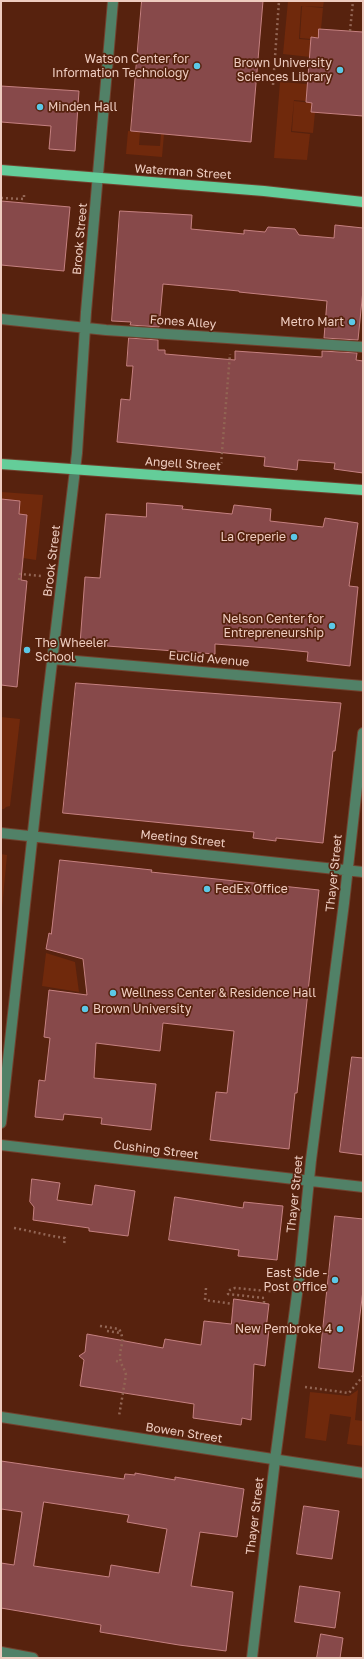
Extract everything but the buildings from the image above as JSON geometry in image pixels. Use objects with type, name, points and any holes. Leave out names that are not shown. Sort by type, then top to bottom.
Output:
[{"type":"main road","name":"Waterman Street","points":[[1,170],[98,179],[264,191],[363,202]]},
{"type":"main road","name":"Angell Street","points":[[1,464],[363,490]]},
{"type":"street","name":"Brook Street","points":[[1,1123],[75,469],[85,327],[113,1]]},
{"type":"street","name":"Fones Alley","points":[[1,319],[85,327],[363,347]]},
{"type":"street","name":"Euclid Avenue","points":[[53,659],[363,686]]},
{"type":"street","name":"Thayer Street","points":[[252,1658],[275,1460],[299,1279],[309,1180],[363,733]]},
{"type":"street","name":"Meeting Street","points":[[1,833],[363,872]]},
{"type":"street","name":"Cushing Street","points":[[1,1144],[363,1187]]},
{"type":"street","name":"Bowen Street","points":[[1,1416],[363,1473]]},
{"type":"street","points":[[1,1652],[33,1658]]},
{"type":"path","points":[[273,85],[279,1]]},
{"type":"path","points":[[350,31],[353,1]]},
{"type":"path","points":[[1,198],[24,199],[24,193]]},
{"type":"path","points":[[221,465],[231,338]]},
{"type":"path","points":[[19,580],[20,574],[40,576]]},
{"type":"path","points":[[14,1228],[38,1232],[48,1237],[65,1238],[64,1244]]},
{"type":"path","points":[[206,1288],[205,1300],[233,1304]]},
{"type":"path","points":[[264,1303],[264,1298],[228,1294],[228,1292],[235,1288],[278,1292]]},
{"type":"path","points":[[100,1326],[119,1329],[123,1337],[121,1362],[126,1374],[119,1416]]},
{"type":"path","points":[[107,1331],[122,1334]]},
{"type":"path","points":[[116,1362],[121,1362]]},
{"type":"path","points":[[305,1387],[349,1393],[363,1376]]},
{"type":"shaded area","points":[[288,1],[324,1],[323,7],[301,6],[299,39],[311,40],[310,57],[283,54]]},
{"type":"shaded area","points":[[302,6],[323,8],[321,29],[319,29],[318,38],[300,38]]},
{"type":"shaded area","points":[[280,82],[307,84],[306,101],[294,100],[291,132],[310,134],[307,160],[274,158]]},
{"type":"shaded area","points":[[294,101],[312,103],[311,111],[315,112],[313,133],[292,131]]},
{"type":"shaded area","points":[[128,131],[140,132],[139,145],[160,146],[161,134],[164,134],[162,157],[126,154]]},
{"type":"shaded area","points":[[1,492],[43,495],[36,560],[23,558],[27,515],[19,514],[20,501],[1,499]]},
{"type":"shaded area","points":[[1,717],[20,719],[10,806],[4,809],[1,809]]},
{"type":"shaded area","points":[[1,854],[7,855],[1,919]]},
{"type":"shaded area","points":[[46,953],[75,962],[79,992],[42,986]]},
{"type":"shaded area","points":[[358,1390],[355,1420],[363,1421],[363,1446],[347,1444],[351,1417],[330,1414],[326,1441],[305,1438],[310,1392],[349,1396]]},
{"type":"place","name":"Watson Center for Information Technology","points":[[197,66]]},
{"type":"place","name":"Brown University Sciences Library","points":[[340,70]]},
{"type":"place","name":"Minden Hall","points":[[40,107]]},
{"type":"place","name":"Metro Mart","points":[[352,322]]},
{"type":"place","name":"La Creperie","points":[[294,537]]},
{"type":"place","name":"Nelson Center for Entrepreneurship","points":[[332,626]]},
{"type":"place","name":"The Wheeler School","points":[[27,650]]},
{"type":"place","name":"FedEx Office","points":[[207,889]]},
{"type":"place","name":"Wellness Center & Residence Hall","points":[[113,993]]},
{"type":"place","name":"Brown University","points":[[85,1009]]},
{"type":"place","name":"East Side - Post Office","points":[[335,1280]]},
{"type":"place","name":"New Pembroke 4","points":[[340,1329]]}]
